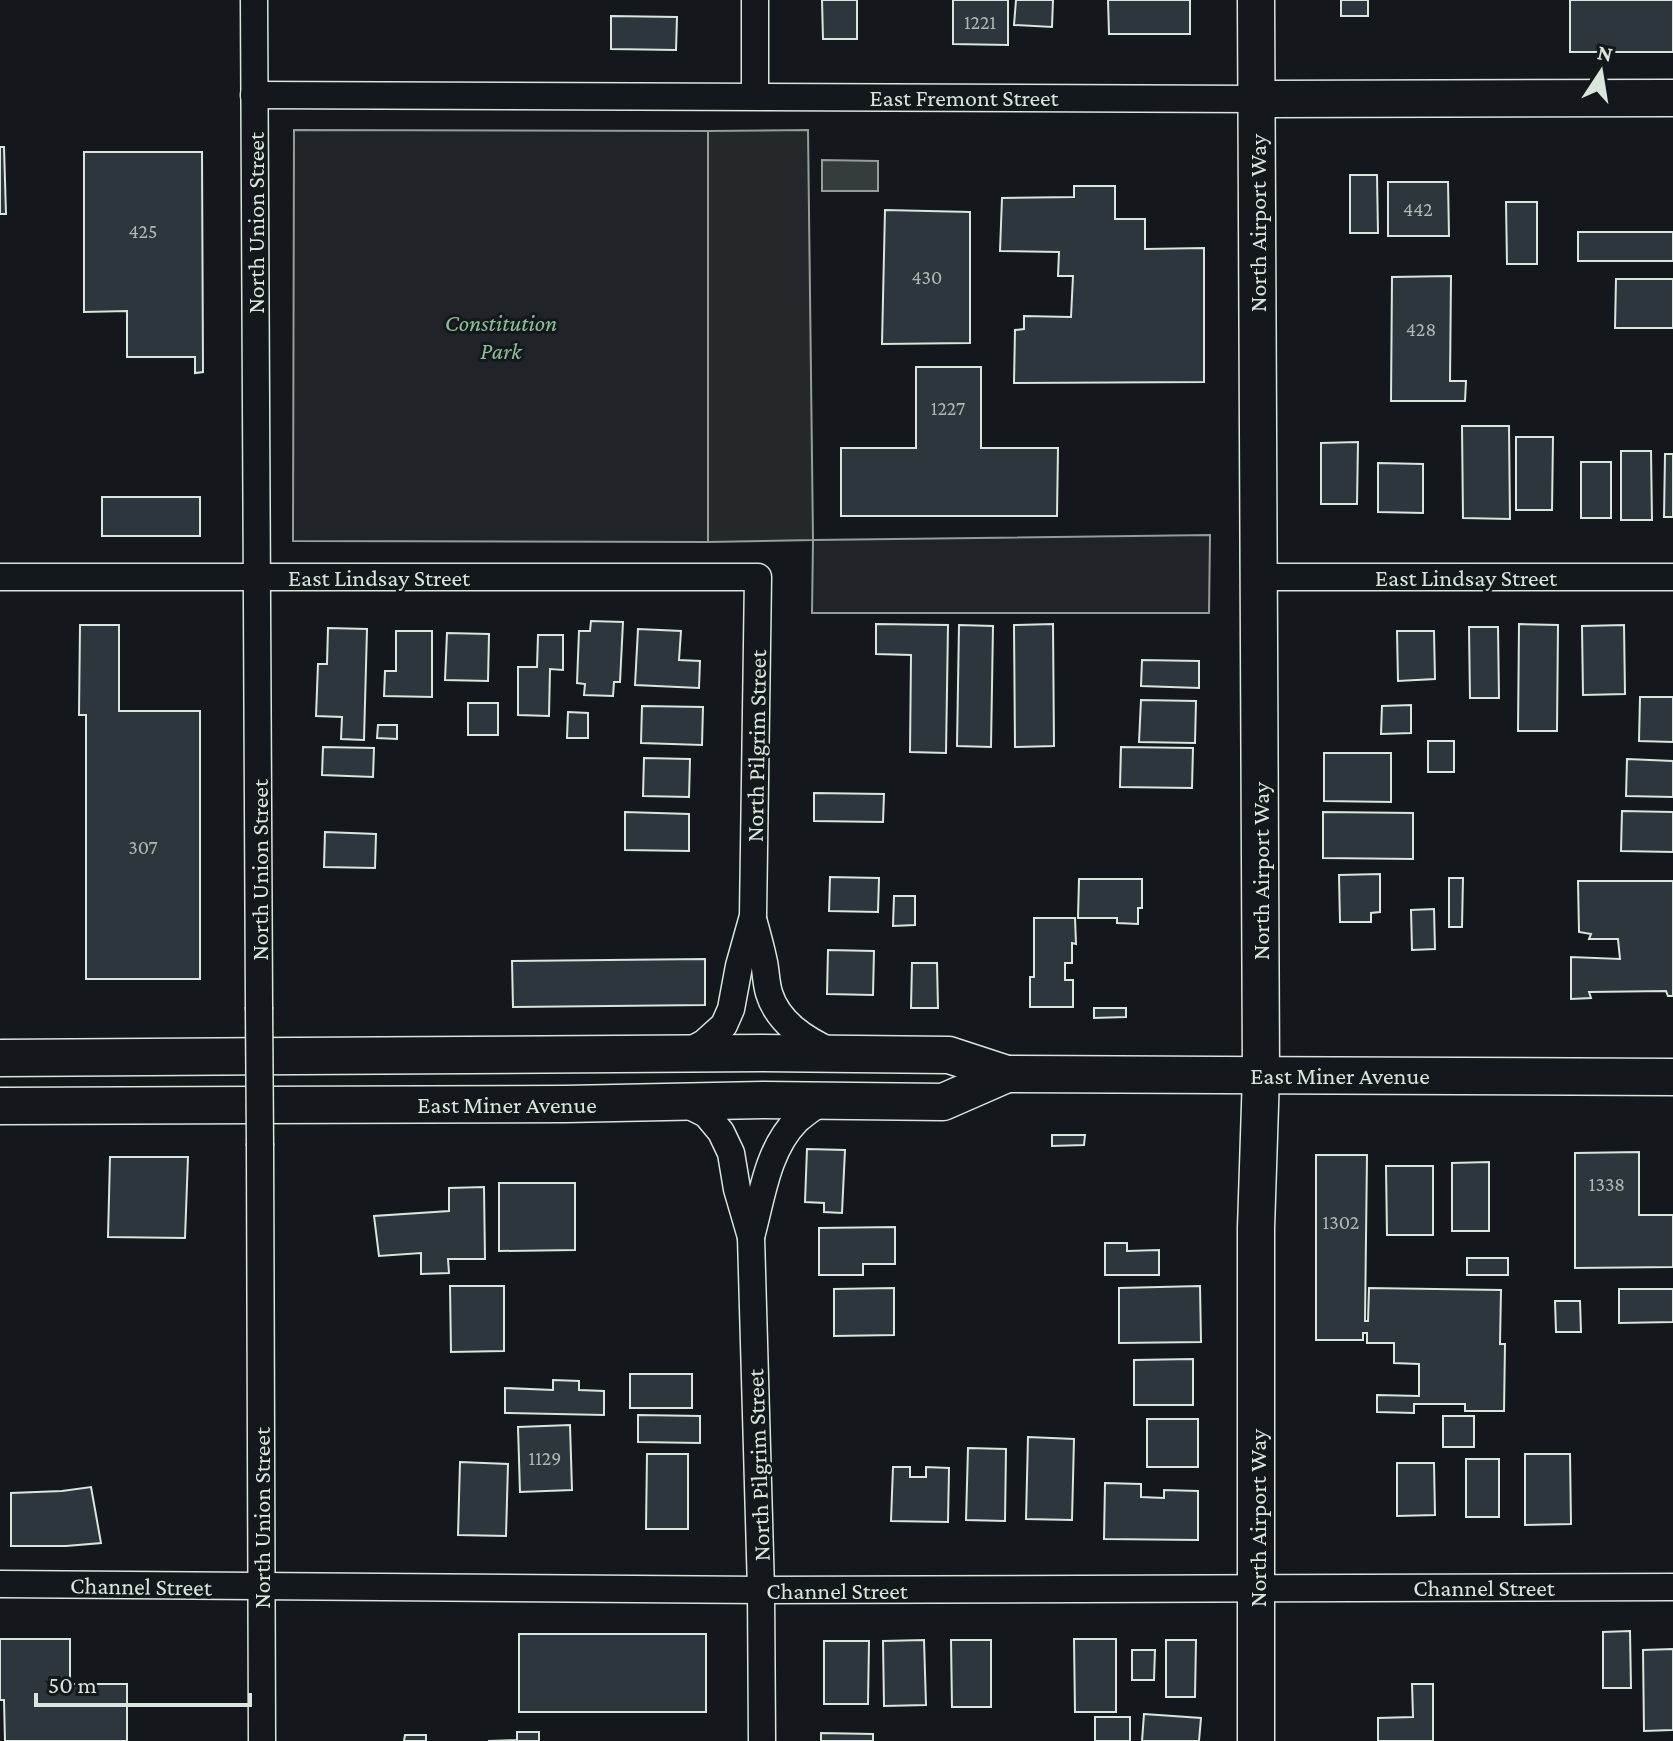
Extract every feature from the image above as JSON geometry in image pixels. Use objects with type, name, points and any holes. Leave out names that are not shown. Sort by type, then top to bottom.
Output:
[{"type":"main road","name":"North Airport Way","points":[[1256,0],[1261,1075],[1256,1228],[1256,1741]]},
{"type":"main road","name":"East Fremont Street","points":[[1256,99],[1673,98]]},
{"type":"main road","name":"East Miner Avenue","points":[[0,1058],[949,1055],[1007,1074],[1673,1077]]},
{"type":"main road","name":"East Miner Avenue","points":[[0,1106],[943,1102],[1007,1074]]},
{"type":"street","name":"North Union Street","points":[[254,0],[262,1741]]},
{"type":"street","points":[[755,0],[755,96]]},
{"type":"street","name":"East Fremont Street","points":[[254,95],[1256,99]]},
{"type":"street","name":"East Lindsay Street","points":[[0,577],[758,577]]},
{"type":"street","name":"North Pilgrim Street","points":[[684,1054],[704,1043],[724,1025],[731,1009],[753,916],[758,577]]},
{"type":"street","name":"East Lindsay Street","points":[[1259,577],[1673,577]]},
{"type":"street","name":"North Pilgrim Street","points":[[753,916],[769,993],[776,1010],[810,1042],[838,1054]]},
{"type":"street","name":"North Pilgrim Street","points":[[751,1237],[769,1166],[779,1143],[797,1121],[822,1101]]},
{"type":"street","name":"North Pilgrim Street","points":[[682,1102],[706,1114],[723,1136],[731,1153],[737,1189],[751,1237],[762,1741]]},
{"type":"street","name":"Channel Street","points":[[0,1584],[761,1590],[1673,1587]]},
{"type":"green space","name":"Constitution Park","points":[[294,130],[708,131],[708,542],[293,541]]},
{"type":"green space","points":[[1210,535],[1209,613],[812,613],[813,540]]},
{"type":"shaded area","points":[[808,130],[813,540],[708,542],[708,131]]},
{"type":"shaded area","points":[[822,160],[878,161],[878,191],[822,191]]},
{"type":"building","points":[[822,0],[857,0],[857,39],[823,39]]},
{"type":"building","points":[[953,0],[1008,0],[1008,45],[953,44]]},
{"type":"building","points":[[1016,0],[1053,0],[1052,27],[1014,25]]},
{"type":"building","points":[[1108,0],[1190,0],[1190,34],[1109,34]]},
{"type":"building","points":[[1341,0],[1368,0],[1368,16],[1341,16]]},
{"type":"building","points":[[1570,0],[1673,0],[1673,52],[1570,52]]},
{"type":"building","points":[[611,16],[677,17],[676,50],[611,49]]},
{"type":"building","points":[[0,147],[4,147],[6,214],[0,214]]},
{"type":"building","points":[[84,152],[202,152],[203,372],[195,373],[195,357],[127,357],[127,311],[84,312]]},
{"type":"building","points":[[1350,175],[1377,175],[1378,233],[1350,233]]},
{"type":"building","points":[[1388,182],[1448,182],[1449,236],[1388,236]]},
{"type":"building","points":[[1074,186],[1115,186],[1115,219],[1145,219],[1145,249],[1204,248],[1204,382],[1014,383],[1015,330],[1024,329],[1024,316],[1071,317],[1073,276],[1058,276],[1059,252],[1000,251],[1002,198],[1074,197]]},
{"type":"building","points":[[1506,202],[1537,202],[1537,264],[1507,264]]},
{"type":"building","points":[[885,210],[970,212],[970,343],[882,344]]},
{"type":"building","points":[[1578,232],[1673,232],[1673,261],[1578,261]]},
{"type":"building","points":[[1451,276],[1450,381],[1466,381],[1465,401],[1391,401],[1392,277]]},
{"type":"building","points":[[1616,279],[1673,279],[1673,328],[1615,328]]},
{"type":"building","points":[[916,367],[981,367],[981,448],[1058,448],[1057,516],[841,516],[841,448],[916,448]]},
{"type":"building","points":[[1462,426],[1509,426],[1510,519],[1463,518]]},
{"type":"building","points":[[1516,437],[1553,437],[1552,510],[1516,510]]},
{"type":"building","points":[[1358,442],[1357,504],[1321,504],[1321,443]]},
{"type":"building","points":[[1621,451],[1651,451],[1652,520],[1621,520]]},
{"type":"building","points":[[1665,454],[1673,454],[1673,517],[1664,517]]},
{"type":"building","points":[[1581,462],[1611,462],[1611,518],[1581,518]]},
{"type":"building","points":[[1378,463],[1423,464],[1423,513],[1378,512]]},
{"type":"building","points":[[102,497],[200,497],[200,536],[102,536]]},
{"type":"building","points":[[591,621],[623,622],[620,682],[614,682],[613,696],[584,695],[585,684],[577,683],[579,631],[590,631]]},
{"type":"building","points":[[876,624],[948,625],[946,753],[910,752],[911,655],[876,654]]},
{"type":"building","points":[[1053,624],[1054,746],[1015,747],[1014,625]]},
{"type":"building","points":[[1519,624],[1558,625],[1557,731],[1518,731]]},
{"type":"building","points":[[80,625],[119,625],[119,711],[200,711],[200,979],[86,979],[86,715],[79,715]]},
{"type":"building","points":[[959,625],[993,626],[991,747],[957,746]]},
{"type":"building","points":[[1624,625],[1625,694],[1583,695],[1582,626]]},
{"type":"building","points":[[1469,627],[1498,627],[1499,698],[1470,698]]},
{"type":"building","points":[[328,628],[367,629],[364,740],[341,739],[342,717],[316,716],[318,664],[327,664]]},
{"type":"building","points":[[638,629],[681,631],[679,660],[700,661],[699,688],[635,685]]},
{"type":"building","points":[[396,631],[432,631],[432,697],[384,696],[385,671],[396,671]]},
{"type":"building","points":[[1397,631],[1434,631],[1435,679],[1398,681]]},
{"type":"building","points":[[447,633],[489,634],[488,681],[445,680]]},
{"type":"building","points":[[538,635],[563,635],[563,670],[550,669],[549,716],[518,715],[518,667],[537,667]]},
{"type":"building","points":[[1142,660],[1199,661],[1199,688],[1141,686]]},
{"type":"building","points":[[1640,697],[1673,697],[1673,742],[1639,741]]},
{"type":"building","points":[[1141,700],[1196,701],[1195,743],[1139,742]]},
{"type":"building","points":[[468,703],[498,703],[498,735],[468,735]]},
{"type":"building","points":[[1411,705],[1411,733],[1381,734],[1382,706]]},
{"type":"building","points":[[642,706],[703,707],[702,745],[641,743]]},
{"type":"building","points":[[568,712],[588,713],[588,738],[567,738]]},
{"type":"building","points":[[378,725],[397,725],[397,739],[377,738]]},
{"type":"building","points":[[1428,741],[1454,741],[1454,772],[1428,772]]},
{"type":"building","points":[[323,747],[374,748],[373,777],[322,775]]},
{"type":"building","points":[[1121,747],[1193,748],[1192,788],[1120,787]]},
{"type":"building","points":[[1324,753],[1391,753],[1391,802],[1324,801]]},
{"type":"building","points":[[644,758],[690,759],[689,797],[643,796]]},
{"type":"building","points":[[1627,759],[1673,761],[1673,797],[1626,796]]},
{"type":"building","points":[[814,793],[884,794],[883,822],[814,821]]},
{"type":"building","points":[[1622,811],[1673,812],[1673,852],[1621,851]]},
{"type":"building","points":[[625,812],[689,814],[689,851],[625,850]]},
{"type":"building","points":[[1323,812],[1413,813],[1413,859],[1323,858]]},
{"type":"building","points":[[325,832],[376,834],[375,868],[324,867]]},
{"type":"building","points":[[1380,874],[1380,912],[1371,913],[1371,922],[1340,922],[1339,875]]},
{"type":"building","points":[[830,877],[879,878],[878,912],[829,911]]},
{"type":"building","points":[[1449,878],[1463,878],[1462,927],[1449,927]]},
{"type":"building","points":[[1079,879],[1142,879],[1142,908],[1138,908],[1138,924],[1117,923],[1117,918],[1078,918]]},
{"type":"building","points":[[1578,881],[1673,881],[1673,996],[1668,996],[1666,991],[1589,992],[1591,998],[1571,999],[1571,957],[1620,959],[1618,939],[1589,939],[1591,934],[1579,932]]},
{"type":"building","points":[[894,896],[915,896],[915,925],[893,926]]},
{"type":"building","points":[[1434,909],[1435,949],[1412,950],[1411,910]]},
{"type":"building","points":[[1034,918],[1075,918],[1076,944],[1072,943],[1072,963],[1065,963],[1065,980],[1073,980],[1073,1007],[1030,1007],[1030,977],[1034,977]]},
{"type":"building","points":[[828,950],[874,951],[873,995],[827,994]]},
{"type":"building","points":[[705,959],[705,1005],[513,1007],[512,961]]},
{"type":"building","points":[[912,963],[937,963],[938,1008],[911,1008]]},
{"type":"building","points":[[1094,1008],[1126,1008],[1126,1017],[1094,1018]]},
{"type":"building","points":[[1052,1135],[1085,1135],[1084,1145],[1052,1146]]},
{"type":"building","points":[[807,1149],[845,1150],[842,1213],[824,1212],[824,1203],[805,1202]]},
{"type":"building","points":[[1639,1152],[1639,1215],[1673,1215],[1673,1267],[1575,1268],[1575,1153]]},
{"type":"building","points":[[1316,1155],[1367,1155],[1365,1321],[1368,1321],[1369,1288],[1501,1290],[1500,1344],[1505,1344],[1504,1411],[1465,1411],[1465,1404],[1414,1404],[1414,1413],[1377,1412],[1377,1395],[1419,1396],[1419,1364],[1394,1363],[1394,1343],[1367,1343],[1367,1333],[1363,1333],[1363,1340],[1316,1340]]},
{"type":"building","points":[[110,1157],[188,1157],[185,1238],[108,1237]]},
{"type":"building","points":[[1489,1162],[1489,1231],[1452,1231],[1452,1163]]},
{"type":"building","points":[[1386,1166],[1433,1166],[1433,1235],[1387,1235]]},
{"type":"building","points":[[499,1183],[575,1183],[575,1250],[499,1251]]},
{"type":"building","points":[[484,1187],[485,1259],[448,1259],[449,1273],[421,1274],[421,1253],[379,1256],[374,1216],[449,1211],[449,1188]]},
{"type":"building","points":[[895,1227],[895,1264],[863,1264],[863,1275],[819,1275],[819,1228]]},
{"type":"building","points":[[1105,1243],[1127,1243],[1127,1251],[1159,1250],[1159,1275],[1105,1275]]},
{"type":"building","points":[[1467,1258],[1508,1258],[1508,1275],[1467,1275]]},
{"type":"building","points":[[450,1286],[504,1286],[504,1351],[451,1352]]},
{"type":"building","points":[[1200,1286],[1201,1342],[1119,1343],[1119,1288]]},
{"type":"building","points":[[894,1288],[894,1335],[834,1336],[834,1289]]},
{"type":"building","points":[[1619,1289],[1673,1289],[1673,1322],[1619,1323]]},
{"type":"building","points":[[1555,1301],[1580,1301],[1581,1332],[1556,1332]]},
{"type":"building","points":[[1193,1359],[1193,1405],[1134,1405],[1134,1360]]},
{"type":"building","points":[[630,1374],[692,1374],[692,1408],[630,1408]]},
{"type":"building","points":[[553,1380],[579,1381],[579,1390],[604,1391],[604,1415],[505,1413],[505,1388],[553,1390]]},
{"type":"building","points":[[638,1415],[700,1416],[700,1443],[638,1442]]},
{"type":"building","points":[[1443,1416],[1474,1416],[1474,1447],[1443,1447]]},
{"type":"building","points":[[1147,1419],[1198,1419],[1198,1467],[1147,1467]]},
{"type":"building","points":[[570,1425],[572,1490],[520,1492],[518,1427]]},
{"type":"building","points":[[1028,1437],[1074,1439],[1072,1520],[1026,1519]]},
{"type":"building","points":[[968,1448],[1006,1449],[1005,1521],[966,1520]]},
{"type":"building","points":[[647,1454],[688,1454],[688,1529],[646,1529]]},
{"type":"building","points":[[1525,1454],[1570,1454],[1571,1524],[1525,1525]]},
{"type":"building","points":[[1466,1459],[1499,1459],[1499,1517],[1466,1517]]},
{"type":"building","points":[[460,1462],[508,1464],[506,1536],[458,1535]]},
{"type":"building","points":[[1397,1463],[1434,1463],[1435,1515],[1397,1516]]},
{"type":"building","points":[[893,1467],[910,1467],[910,1477],[926,1477],[926,1467],[949,1468],[948,1522],[891,1521]]},
{"type":"building","points":[[1105,1483],[1141,1484],[1141,1497],[1164,1498],[1164,1490],[1198,1491],[1198,1540],[1104,1539]]},
{"type":"building","points":[[91,1487],[101,1543],[11,1546],[11,1493]]},
{"type":"building","points":[[1630,1631],[1631,1688],[1603,1688],[1603,1632]]},
{"type":"building","points":[[519,1634],[706,1634],[706,1712],[519,1712]]},
{"type":"building","points":[[0,1639],[70,1639],[70,1684],[127,1684],[127,1741],[5,1741],[4,1700],[0,1700]]},
{"type":"building","points":[[1074,1639],[1116,1639],[1116,1712],[1075,1712]]},
{"type":"building","points":[[924,1640],[926,1705],[884,1706],[883,1641]]},
{"type":"building","points":[[951,1640],[991,1640],[991,1707],[952,1707]]},
{"type":"building","points":[[1166,1640],[1196,1640],[1195,1697],[1166,1697]]},
{"type":"building","points":[[824,1641],[869,1641],[868,1704],[824,1704]]},
{"type":"building","points":[[1673,1649],[1673,1730],[1644,1731],[1643,1650]]},
{"type":"building","points":[[1132,1650],[1155,1650],[1154,1680],[1132,1680]]},
{"type":"building","points":[[1412,1684],[1433,1684],[1433,1741],[1378,1741],[1378,1718],[1413,1717]]},
{"type":"building","points":[[1144,1714],[1201,1718],[1199,1741],[1142,1741]]},
{"type":"building","points":[[1095,1717],[1130,1717],[1130,1741],[1095,1741]]},
{"type":"building","points":[[517,1732],[539,1732],[539,1741],[488,1741],[517,1740]]},
{"type":"building","points":[[821,1733],[873,1734],[873,1741],[821,1741]]},
{"type":"building","points":[[405,1735],[426,1735],[426,1741],[404,1741]]}]
